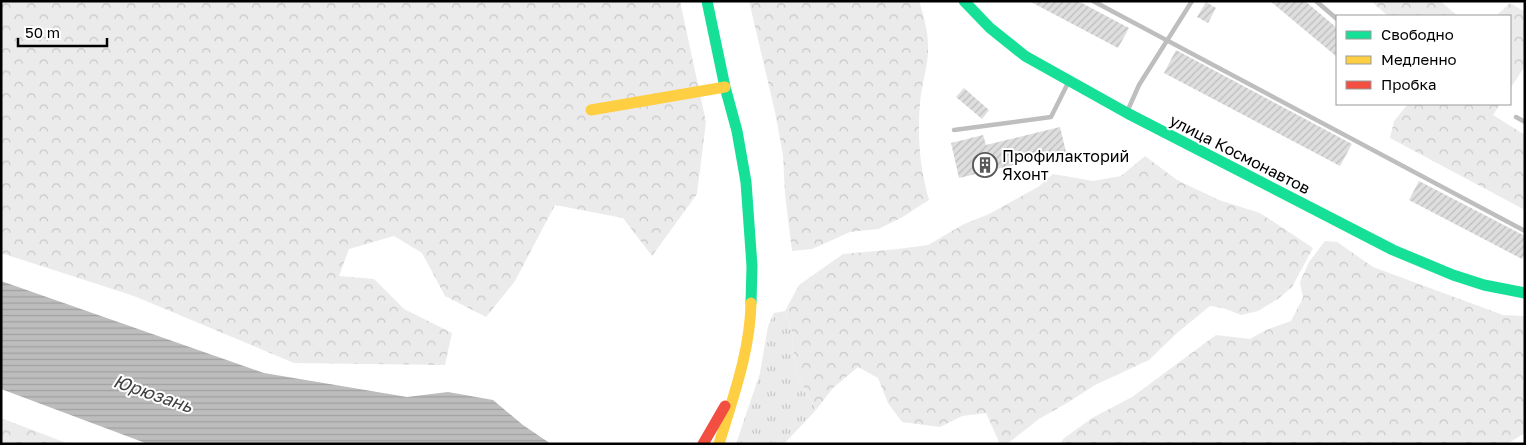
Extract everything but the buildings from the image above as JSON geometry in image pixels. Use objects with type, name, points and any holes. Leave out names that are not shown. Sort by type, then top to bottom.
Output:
[{"type":"street","points":[[707,1],[725,88],[737,131],[746,182],[752,266],[749,337],[744,363],[719,444]]},
{"type":"street","name":"улица Космонавтов","points":[[964,1],[990,28],[1025,56],[1127,114],[1393,250],[1453,275],[1484,285],[1525,293]]},
{"type":"street","points":[[591,110],[725,88]]},
{"type":"street","points":[[703,444],[736,388]]},
{"type":"lane","points":[[1093,1],[1167,42],[1525,230]]},
{"type":"lane","points":[[1127,114],[1139,85],[1192,1]]},
{"type":"lane","points":[[1316,1],[1336,18]]},
{"type":"lane","points":[[954,130],[1051,117],[1069,82]]},
{"type":"lane","points":[[1516,117],[1525,122]]},
{"type":"green space","points":[[1,1],[680,1],[706,122],[697,194],[652,256],[623,218],[555,205],[515,281],[486,317],[445,296],[422,253],[394,236],[349,249],[339,276],[374,279],[404,309],[452,333],[445,365],[294,363],[134,296],[1,253]]},
{"type":"green space","points":[[749,1],[919,1],[928,46],[920,104],[919,140],[923,176],[929,200],[901,218],[878,229],[850,232],[812,249],[792,251],[785,194],[783,155]]},
{"type":"green space","points":[[1371,1],[1440,1],[1457,15],[1387,15]]},
{"type":"green space","points":[[1510,3],[1525,12],[1525,69],[1523,69],[1511,87],[1511,15],[1497,15]]},
{"type":"green space","points":[[1407,105],[1499,105],[1493,115],[1525,135],[1525,210],[1390,138],[1394,121]]},
{"type":"green space","points":[[1145,156],[1177,180],[1219,200],[1260,213],[1313,248],[1292,287],[1278,299],[1258,311],[1241,315],[1223,308],[1210,306],[1177,333],[1149,360],[1095,385],[1039,419],[1007,444],[1000,444],[986,413],[962,416],[940,427],[902,422],[888,403],[878,378],[858,367],[833,388],[816,410],[796,373],[792,332],[785,311],[799,285],[843,254],[928,245],[964,224],[989,214],[1038,187],[1053,174],[1093,181],[1121,176]]},
{"type":"green space","points":[[1325,241],[1337,242],[1373,267],[1503,315],[1525,316],[1525,433],[1507,444],[1061,444],[1063,439],[1092,418],[1132,397],[1216,335],[1250,339],[1266,330],[1291,321],[1303,298],[1300,282],[1309,262]]},
{"type":"green space","points":[[785,311],[792,332],[796,373],[816,410],[784,444],[736,444],[760,373],[768,326],[774,313]]},
{"type":"green space","points":[[1,418],[69,444],[1,444]]},
{"type":"water","name":"Юрюзань","points":[[1,281],[264,373],[407,397],[448,392],[493,400],[523,425],[551,444],[148,444],[1,389]]},
{"type":"traffic: fast","points":[[707,1],[725,87],[737,131],[746,182],[752,266],[751,303]]},
{"type":"traffic: fast","points":[[964,1],[990,28],[1025,56],[1127,113],[1393,250],[1453,275],[1484,285],[1525,293]]},
{"type":"traffic: slow","points":[[591,110],[725,87]]},
{"type":"traffic: slow","points":[[719,444],[744,357],[748,339],[751,303]]},
{"type":"traffic: jam","points":[[703,444],[725,406]]},
{"type":"place","name":"Профилакторий Яхонт","points":[[985,165]]}]
